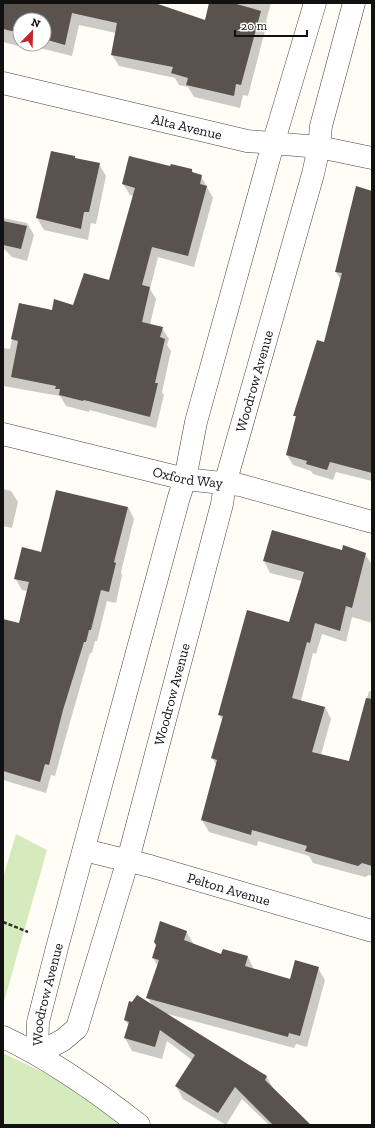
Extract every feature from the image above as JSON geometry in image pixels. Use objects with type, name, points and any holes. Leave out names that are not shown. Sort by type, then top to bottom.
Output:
[{"type":"street","name":"Woodrow Avenue","points":[[37,1054],[38,1022],[177,505],[186,479],[196,422],[273,144],[315,3]]},
{"type":"street","name":"Woodrow Avenue","points":[[37,1054],[63,1040],[77,1028],[128,860],[222,504],[225,484],[313,174],[319,147],[321,126],[354,3]]},
{"type":"street","name":"Alta Avenue","points":[[3,83],[247,141],[319,147],[372,158]]},
{"type":"street","name":"Oxford Way","points":[[3,434],[186,479],[240,485],[372,522]]},
{"type":"street","name":"Pelton Avenue","points":[[84,850],[128,860],[372,931]]},
{"type":"street","points":[[3,1037],[37,1054],[74,1078],[140,1125]]},
{"type":"path","points":[[3,922],[28,932]]},
{"type":"green space","points":[[16,834],[47,850],[3,1005],[3,878]]},
{"type":"green space","points":[[3,1053],[78,1089],[130,1125],[3,1125]]},
{"type":"building","points":[[3,3],[155,3],[205,20],[209,3],[233,3],[261,11],[241,85],[236,84],[234,96],[186,85],[188,78],[171,73],[173,67],[111,55],[117,23],[72,13],[65,45],[52,41],[52,12],[12,12],[12,31],[3,29]]},
{"type":"building","points":[[51,151],[100,163],[89,212],[84,212],[81,229],[36,218]]},
{"type":"building","points":[[129,156],[170,166],[171,164],[192,169],[192,172],[202,175],[200,184],[207,186],[188,256],[152,247],[142,285],[150,287],[142,322],[163,327],[160,337],[165,339],[155,383],[158,383],[150,417],[59,395],[60,389],[55,389],[56,386],[11,377],[18,341],[11,339],[19,303],[52,310],[54,299],[73,305],[84,273],[109,280],[135,188],[122,184]]},
{"type":"building","points":[[356,186],[372,191],[372,473],[330,462],[327,470],[306,464],[307,461],[286,455],[296,416],[293,416],[317,340],[324,342],[342,273],[335,272]]},
{"type":"building","points":[[3,221],[27,226],[21,249],[3,245]]},
{"type":"building","points":[[56,490],[128,507],[114,562],[116,563],[109,592],[101,590],[91,630],[89,630],[86,642],[84,642],[63,710],[49,765],[45,764],[40,782],[3,771],[3,619],[19,623],[29,582],[14,579],[22,547],[41,552]]},
{"type":"building","points":[[272,530],[342,550],[343,545],[366,553],[352,608],[346,606],[340,631],[315,623],[310,643],[307,642],[292,698],[325,707],[312,752],[349,761],[366,698],[372,699],[372,866],[362,863],[358,866],[305,851],[307,846],[252,830],[251,835],[201,820],[217,760],[211,758],[223,716],[218,715],[247,610],[289,622],[304,572],[263,561]]},
{"type":"building","points":[[160,921],[187,931],[184,940],[221,954],[223,949],[248,956],[245,966],[290,979],[295,960],[319,967],[300,1036],[289,1033],[288,1037],[146,998],[159,960],[152,958],[156,945],[154,942]]},
{"type":"building","points":[[137,995],[267,1076],[265,1080],[311,1125],[273,1125],[235,1087],[218,1113],[175,1086],[195,1055],[160,1030],[155,1047],[124,1038],[129,1022],[124,1020],[129,1001],[132,1002]]}]
